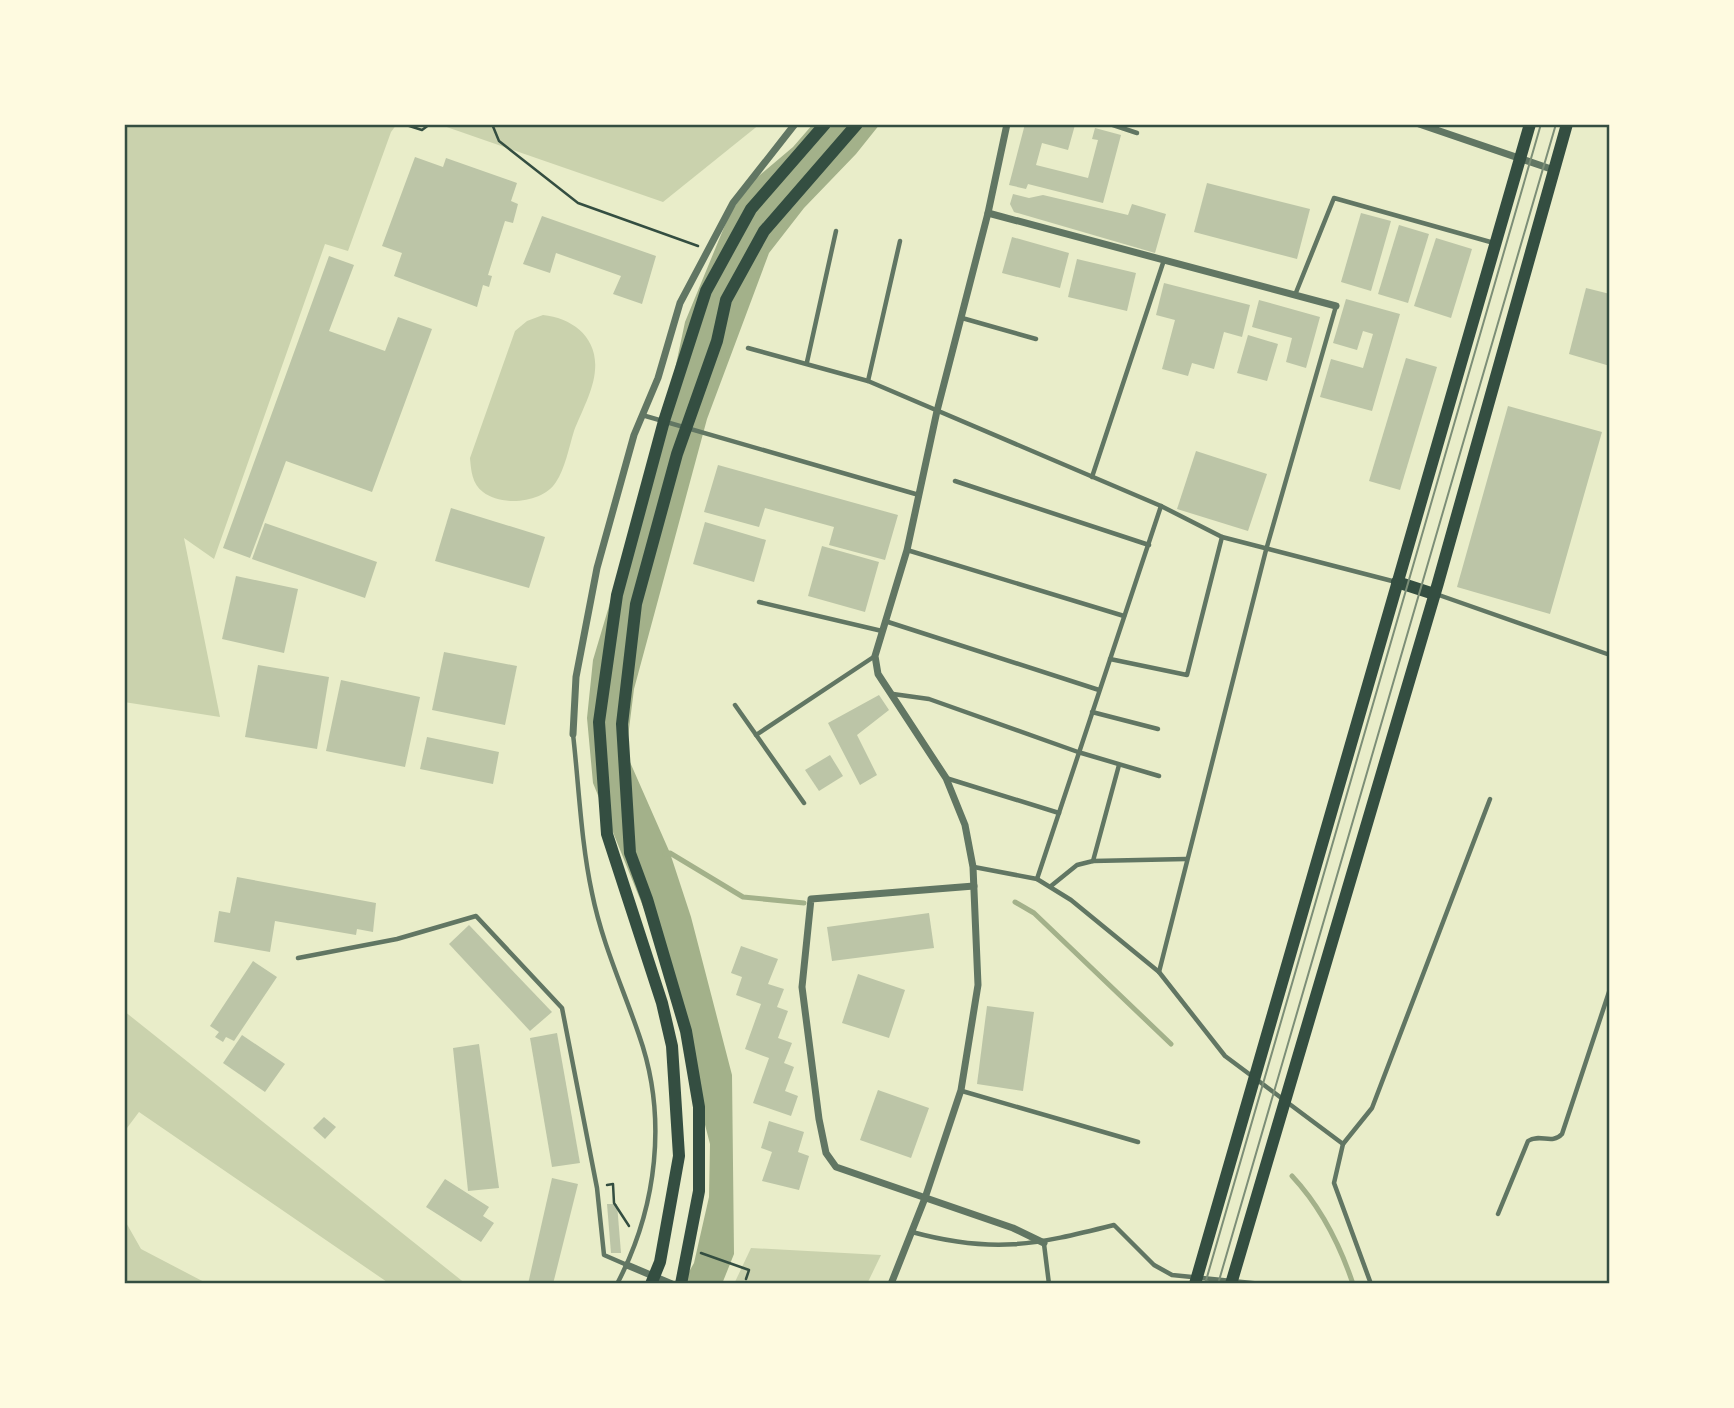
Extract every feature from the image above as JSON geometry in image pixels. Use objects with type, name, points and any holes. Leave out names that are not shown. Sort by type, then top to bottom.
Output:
[{"type":"main road","points":[[653,1281],[679,1156],[672,1046],[662,1003],[607,834],[599,722],[617,594],[664,421],[706,292],[751,209],[825,124]]},
{"type":"main road","points":[[681,1284],[699,1191],[699,1107],[686,1031],[647,899],[630,853],[622,724],[636,604],[686,426],[717,341],[726,300],[764,231],[857,124]]},
{"type":"main road","points":[[1196,1281],[1530,124]]},
{"type":"main road","points":[[1231,1282],[1434,594],[1567,124]]},
{"type":"main road","points":[[1397,582],[1434,594]]},
{"type":"street","points":[[573,734],[576,677],[594,579],[634,435],[658,378],[680,303],[733,203],[795,124]]},
{"type":"street","points":[[891,1284],[925,1198],[961,1090],[978,985],[973,867],[965,825],[946,778],[878,674],[875,656],[907,550],[937,411],[988,213],[1007,124]]},
{"type":"street","points":[[1419,124],[1555,170]]},
{"type":"street","points":[[988,213],[1336,306]]},
{"type":"street","points":[[974,886],[811,899],[802,987],[826,1153],[836,1167],[1013,1228],[1044,1243]]},
{"type":"street","points":[[627,1265],[653,1281],[672,1284]]},
{"type":"lane","points":[[1110,124],[1137,133]]},
{"type":"lane","points":[[1295,295],[1334,198],[1495,244]]},
{"type":"lane","points":[[807,362],[836,231]]},
{"type":"lane","points":[[868,381],[900,241]]},
{"type":"lane","points":[[1092,477],[1164,260]]},
{"type":"lane","points":[[1159,972],[1266,550],[1336,306]]},
{"type":"lane","points":[[962,318],[1035,339]]},
{"type":"lane","points":[[748,348],[807,362],[868,381],[1161,506],[1222,537],[1397,582]]},
{"type":"lane","points":[[642,415],[920,495]]},
{"type":"lane","points":[[955,481],[1149,545]]},
{"type":"lane","points":[[1037,878],[1161,506]]},
{"type":"lane","points":[[1110,659],[1187,675],[1222,537]]},
{"type":"lane","points":[[907,550],[1124,615]]},
{"type":"lane","points":[[1434,594],[1610,655]]},
{"type":"lane","points":[[759,603],[882,631]]},
{"type":"lane","points":[[884,621],[1099,691]]},
{"type":"lane","points":[[756,735],[875,656]]},
{"type":"lane","points":[[889,694],[929,699],[1078,752],[1159,776]]},
{"type":"lane","points":[[735,705],[804,803]]},
{"type":"lane","points":[[1092,712],[1158,729]]},
{"type":"lane","points":[[573,734],[592,893],[613,967],[640,1038],[657,1140],[643,1221],[617,1284]]},
{"type":"lane","points":[[1093,861],[1119,765]]},
{"type":"lane","points":[[946,778],[1059,813]]},
{"type":"lane","points":[[1371,1284],[1334,1183],[1343,1144],[1372,1108],[1490,799]]},
{"type":"lane","points":[[1051,886],[1077,865],[1093,861],[1186,859]]},
{"type":"lane","points":[[973,867],[1037,878],[1051,886],[1159,972],[1225,1056],[1255,1081],[1343,1144]]},
{"type":"lane","points":[[298,958],[397,939],[476,916],[562,1008],[597,1188],[604,1255],[627,1265]]},
{"type":"lane","points":[[1498,1214],[1528,1141],[1536,1137],[1553,1139],[1562,1134],[1610,989]]},
{"type":"lane","points":[[961,1090],[1138,1142]]},
{"type":"lane","points":[[912,1232],[978,1245],[1044,1243],[1114,1225],[1153,1265],[1172,1275],[1196,1281],[1262,1284]]},
{"type":"lane","points":[[1044,1243],[1049,1284]]},
{"type":"path","points":[[403,124],[422,130],[430,124]]},
{"type":"path","points":[[492,124],[499,141],[578,203],[708,250]]},
{"type":"path","points":[[711,1256],[749,1270],[746,1279]]},
{"type":"shaded area","points":[[124,124],[397,124],[391,132],[348,251],[325,244],[214,559],[184,538],[220,717],[124,702]]},
{"type":"shaded area","points":[[438,124],[760,124],[663,202]]},
{"type":"shaded area","points":[[813,124],[880,124],[856,154],[804,208],[769,253],[707,419],[634,689],[626,753],[670,853],[691,917],[732,1075],[734,1254],[722,1284],[682,1284],[694,1263],[709,1197],[710,1144],[657,941],[593,783],[587,718],[593,660],[664,421],[685,322],[730,213],[754,180],[793,147]]},
{"type":"shaded area","points":[[543,315],[564,320],[588,339],[595,358],[594,377],[556,482],[542,495],[522,500],[501,500],[491,497],[476,485],[470,458],[515,331],[527,321]]},
{"type":"shaded area","points":[[124,1011],[466,1284],[390,1284],[139,1112],[124,1132]]},
{"type":"shaded area","points":[[124,1219],[141,1249],[208,1284],[124,1284]]},
{"type":"shaded area","points":[[751,1248],[881,1255],[867,1284],[734,1284]]},
{"type":"building","points":[[1025,124],[1075,125],[1068,150],[1042,143],[1036,165],[1088,178],[1098,140],[1092,139],[1095,128],[1121,135],[1103,203],[1028,184],[1026,189],[1009,185]]},
{"type":"building","points":[[415,157],[443,167],[446,158],[517,183],[511,201],[518,204],[513,223],[505,221],[488,275],[492,276],[489,287],[483,285],[477,307],[394,276],[402,253],[382,246]]},
{"type":"building","points":[[1207,183],[1310,209],[1297,259],[1194,232]]},
{"type":"building","points":[[1013,194],[1029,198],[1043,195],[1128,215],[1132,204],[1166,214],[1155,253],[1014,212],[1010,204]]},
{"type":"building","points":[[1361,213],[1391,221],[1371,291],[1341,282]]},
{"type":"building","points":[[542,216],[656,256],[642,304],[613,294],[621,276],[556,253],[550,273],[523,264]]},
{"type":"building","points":[[1399,225],[1429,234],[1408,303],[1378,294]]},
{"type":"building","points":[[1012,237],[1069,253],[1060,288],[1002,273]]},
{"type":"building","points":[[1436,238],[1472,249],[1451,318],[1414,306]]},
{"type":"building","points":[[329,256],[354,265],[329,331],[385,351],[398,317],[432,329],[372,492],[286,461],[250,558],[223,548]]},
{"type":"building","points":[[1077,259],[1136,273],[1127,311],[1068,297]]},
{"type":"building","points":[[1164,283],[1250,305],[1242,337],[1224,332],[1214,369],[1192,363],[1188,376],[1162,369],[1175,320],[1156,315]]},
{"type":"building","points":[[1586,288],[1610,294],[1610,366],[1569,354]]},
{"type":"building","points":[[1346,299],[1400,314],[1372,411],[1320,397],[1331,359],[1363,368],[1373,334],[1363,331],[1357,350],[1333,343]]},
{"type":"building","points":[[1259,300],[1320,317],[1306,368],[1286,362],[1292,338],[1252,327]]},
{"type":"building","points":[[1248,335],[1278,344],[1267,381],[1237,373]]},
{"type":"building","points":[[1406,358],[1437,367],[1400,490],[1369,481]]},
{"type":"building","points":[[1508,406],[1602,432],[1550,614],[1457,587]]},
{"type":"building","points":[[1196,451],[1267,474],[1248,531],[1177,509]]},
{"type":"building","points":[[718,465],[898,515],[885,560],[829,545],[834,527],[765,508],[759,527],[704,512]]},
{"type":"building","points":[[451,508],[545,537],[529,588],[435,561]]},
{"type":"building","points":[[705,522],[766,540],[754,582],[693,564]]},
{"type":"building","points":[[265,523],[377,562],[365,598],[252,559]]},
{"type":"building","points":[[822,546],[879,562],[865,612],[808,596]]},
{"type":"building","points":[[236,576],[298,589],[284,653],[222,639]]},
{"type":"building","points":[[444,652],[517,666],[505,725],[432,710]]},
{"type":"building","points":[[258,665],[329,677],[317,749],[245,737]]},
{"type":"building","points":[[341,680],[420,697],[405,767],[326,751]]},
{"type":"building","points":[[879,695],[889,710],[857,735],[877,775],[860,785],[828,723]]},
{"type":"building","points":[[427,737],[499,752],[493,784],[420,769]]},
{"type":"building","points":[[830,755],[843,776],[819,791],[805,770]]},
{"type":"building","points":[[237,877],[376,903],[373,932],[357,929],[356,935],[275,921],[270,952],[214,942],[219,911],[230,913]]},
{"type":"building","points":[[929,913],[934,948],[832,961],[827,927]]},
{"type":"building","points":[[469,925],[552,1012],[530,1031],[449,944]]},
{"type":"building","points":[[741,946],[778,959],[768,984],[784,989],[777,1007],[788,1011],[778,1038],[792,1043],[784,1063],[794,1067],[785,1091],[798,1096],[791,1116],[753,1103],[769,1058],[745,1049],[761,1004],[736,995],[742,977],[731,973]]},
{"type":"building","points":[[253,961],[277,977],[234,1041],[226,1037],[223,1042],[215,1037],[219,1032],[210,1026]]},
{"type":"building","points":[[858,974],[905,990],[889,1038],[842,1023]]},
{"type":"building","points":[[987,1006],[1034,1012],[1023,1091],[977,1084]]},
{"type":"building","points":[[557,1033],[580,1163],[552,1167],[530,1038]]},
{"type":"building","points":[[242,1035],[285,1064],[265,1092],[223,1063]]},
{"type":"building","points":[[479,1044],[499,1188],[468,1191],[453,1048]]},
{"type":"building","points":[[878,1090],[929,1108],[911,1158],[860,1140]]},
{"type":"building","points":[[324,1117],[336,1127],[325,1139],[313,1128]]},
{"type":"building","points":[[769,1121],[804,1132],[798,1152],[809,1156],[799,1190],[762,1181],[772,1152],[761,1148]]},
{"type":"building","points":[[552,1178],[578,1184],[553,1284],[528,1284]]},
{"type":"building","points":[[445,1179],[489,1207],[483,1216],[494,1223],[481,1242],[426,1207]]},
{"type":"building","points":[[607,1204],[617,1204],[621,1253],[611,1253]]},
{"type":"waterway","points":[[665,854],[670,853],[743,897],[804,903]]},
{"type":"waterway","points":[[1015,902],[1034,913],[1171,1044]]},
{"type":"waterway","points":[[1292,1176],[1312,1200],[1328,1227],[1353,1284]]},
{"type":"tram line","points":[[1205,1284],[1541,124]]},
{"type":"tram line","points":[[1218,1284],[1556,124]]}]
